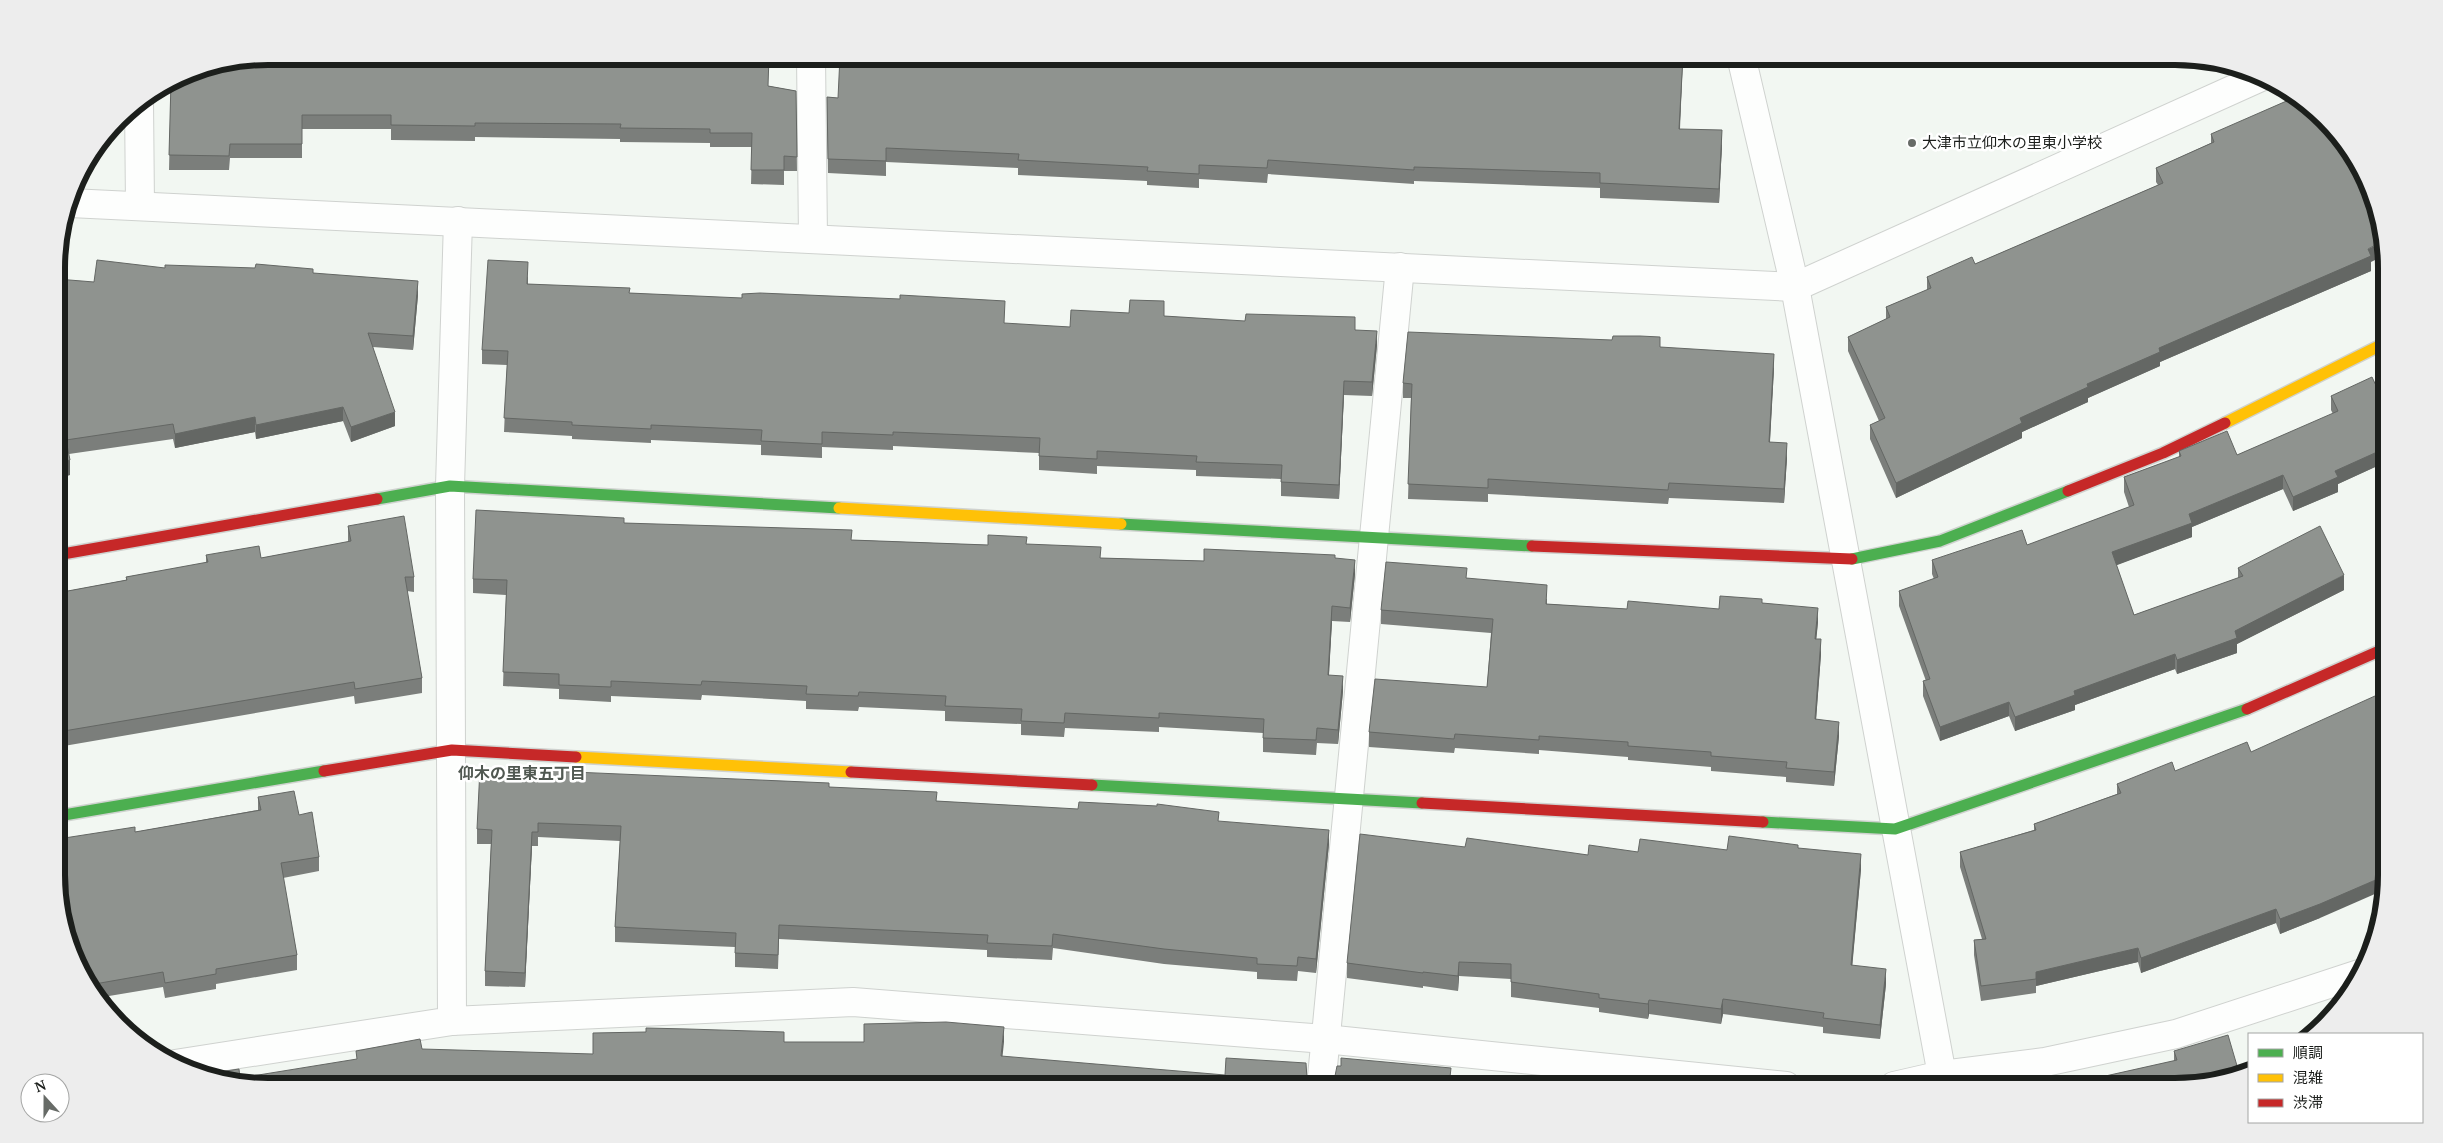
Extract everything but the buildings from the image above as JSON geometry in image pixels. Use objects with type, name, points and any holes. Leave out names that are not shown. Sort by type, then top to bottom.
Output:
[{"type":"street","points":[[811,65],[813,239]]},
{"type":"street","points":[[1743,65],[1796,287],[1895,830],[1942,1075]]},
{"type":"street","points":[[76,202],[1796,287],[2254,80]]},
{"type":"street","points":[[139,111],[140,206]]},
{"type":"street","points":[[452,1020],[450,486],[458,221]]},
{"type":"street","points":[[1322,1078],[1400,267]]},
{"type":"street","points":[[65,554],[450,486],[1374,539],[1846,560],[1940,541],[2162,453],[2378,347]]},
{"type":"street","points":[[65,815],[452,750],[1895,830],[2258,706],[2378,652]]},
{"type":"street","points":[[1929,1078],[2045,1062],[2176,1034],[2351,977]]},
{"type":"street","points":[[188,1062],[452,1020],[854,1002],[1326,1039],[1708,1078]]},
{"type":"traffic: fast","points":[[377,499],[450,486],[839,508]]},
{"type":"traffic: fast","points":[[1852,559],[1940,541],[2068,491]]},
{"type":"traffic: fast","points":[[1121,524],[1532,546]]},
{"type":"traffic: fast","points":[[1763,822],[1895,829],[2247,709]]},
{"type":"traffic: fast","points":[[65,815],[324,771]]},
{"type":"traffic: fast","points":[[1092,785],[1422,803]]},
{"type":"traffic: slow","points":[[2225,423],[2378,346]]},
{"type":"traffic: slow","points":[[839,508],[1121,524]]},
{"type":"traffic: slow","points":[[576,757],[851,772]]},
{"type":"traffic: jam","points":[[2068,491],[2163,453],[2225,423]]},
{"type":"traffic: jam","points":[[65,554],[377,499]]},
{"type":"traffic: jam","points":[[1532,546],[1852,559]]},
{"type":"traffic: jam","points":[[2247,709],[2378,652]]},
{"type":"traffic: jam","points":[[324,771],[452,750],[576,757]]},
{"type":"traffic: jam","points":[[851,772],[1092,785]]},
{"type":"traffic: jam","points":[[1422,803],[1763,822]]},
{"type":"place","name":"大津市立仰木の里東小学校","points":[[1912,143]]},
{"type":"district","name":"仰木の里東五丁目","points":[[522,773]]}]
